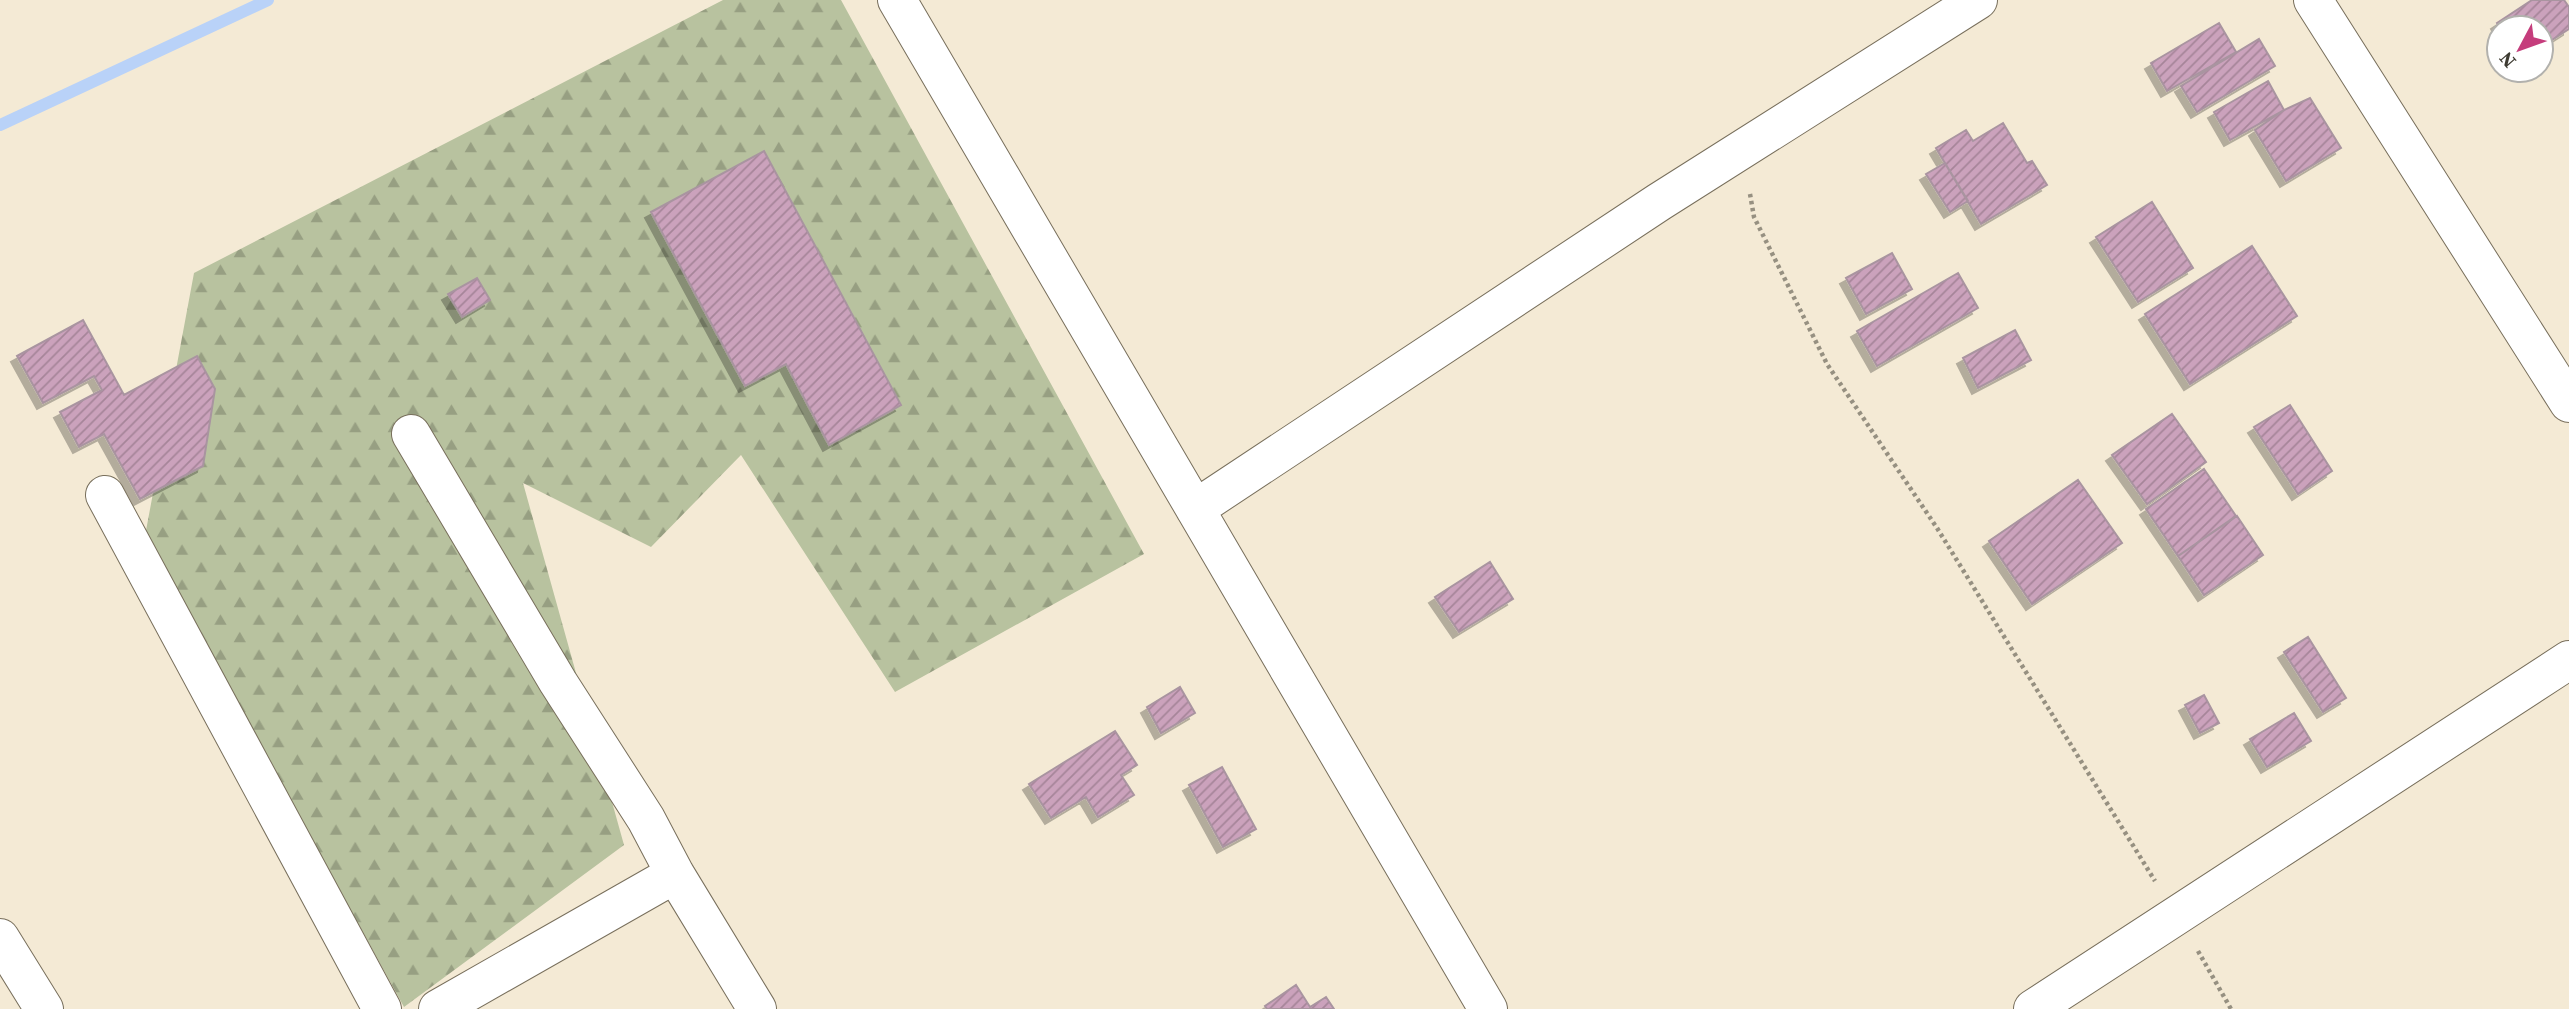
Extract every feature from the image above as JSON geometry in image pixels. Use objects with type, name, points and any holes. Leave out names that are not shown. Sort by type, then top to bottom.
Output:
[{"type":"street","points":[[897,0],[1488,1009]]},
{"type":"street","points":[[1195,509],[1741,148],[1978,0]]},
{"type":"street","points":[[2313,0],[2569,403]]},
{"type":"street","points":[[411,434],[558,682],[646,819],[675,874],[757,1009]]},
{"type":"street","points":[[105,495],[383,1009]]},
{"type":"street","points":[[2033,1009],[2569,660]]},
{"type":"street","points":[[438,1009],[675,874]]},
{"type":"street","points":[[0,938],[44,1009]]},
{"type":"path","points":[[1741,148],[1755,217],[1827,364],[1937,528],[2231,1009]]},
{"type":"green space","points":[[723,0],[841,0],[1144,554],[895,692],[741,455],[651,547],[523,483],[624,845],[404,1007],[145,536],[194,273]]},
{"type":"building","points":[[2532,0],[2564,0],[2569,7],[2569,29],[2555,38],[2555,14],[2511,14]]},
{"type":"building","points":[[2219,23],[2236,52],[2167,91],[2151,63]]},
{"type":"building","points":[[2259,39],[2275,66],[2197,112],[2181,86]]},
{"type":"building","points":[[2268,81],[2284,110],[2230,140],[2214,112]]},
{"type":"building","points":[[2310,98],[2341,148],[2286,181],[2255,130],[2284,110]]},
{"type":"building","points":[[2003,123],[2027,163],[2032,161],[2047,185],[1981,224],[1936,148],[1966,130],[1973,141]]},
{"type":"building","points":[[764,151],[901,405],[829,445],[786,364],[745,386],[651,212]]},
{"type":"building","points":[[1945,163],[1968,201],[1950,212],[1926,174]]},
{"type":"building","points":[[2152,202],[2193,268],[2138,302],[2096,237]]},
{"type":"building","points":[[2252,246],[2297,316],[2190,384],[2145,314]]},
{"type":"building","points":[[1892,253],[1912,289],[1866,314],[1846,278]]},
{"type":"building","points":[[1958,273],[1978,308],[1877,366],[1857,331]]},
{"type":"building","points":[[477,278],[490,300],[462,317],[448,294]]},
{"type":"building","points":[[83,320],[124,395],[197,356],[215,389],[203,466],[140,499],[104,434],[79,447],[60,412],[102,390],[94,376],[43,403],[17,356]]},
{"type":"building","points":[[2015,330],[2031,360],[1978,388],[1963,358]]},
{"type":"building","points":[[2290,405],[2332,471],[2298,494],[2254,427]]},
{"type":"building","points":[[2172,414],[2206,462],[2147,504],[2112,455]]},
{"type":"building","points":[[2204,469],[2236,516],[2178,556],[2146,509]]},
{"type":"building","points":[[2078,480],[2122,543],[2032,604],[1989,541]]},
{"type":"building","points":[[2237,516],[2263,555],[2204,595],[2178,556]]},
{"type":"building","points":[[1490,562],[1513,599],[1459,632],[1435,597]]},
{"type":"building","points":[[2308,637],[2346,698],[2323,712],[2284,652]]},
{"type":"building","points":[[1180,687],[1195,713],[1161,733],[1147,707]]},
{"type":"building","points":[[2204,695],[2219,723],[2200,733],[2185,705]]},
{"type":"building","points":[[2294,713],[2311,741],[2267,767],[2250,739]]},
{"type":"building","points":[[1115,731],[1137,765],[1121,775],[1134,795],[1098,817],[1086,797],[1051,818],[1029,784]]},
{"type":"building","points":[[1222,767],[1256,829],[1223,847],[1189,785]]},
{"type":"building","points":[[1296,985],[1310,1007],[1326,997],[1334,1009],[1267,1009],[1265,1006]]},
{"type":"waterway","points":[[0,125],[268,0]]}]
